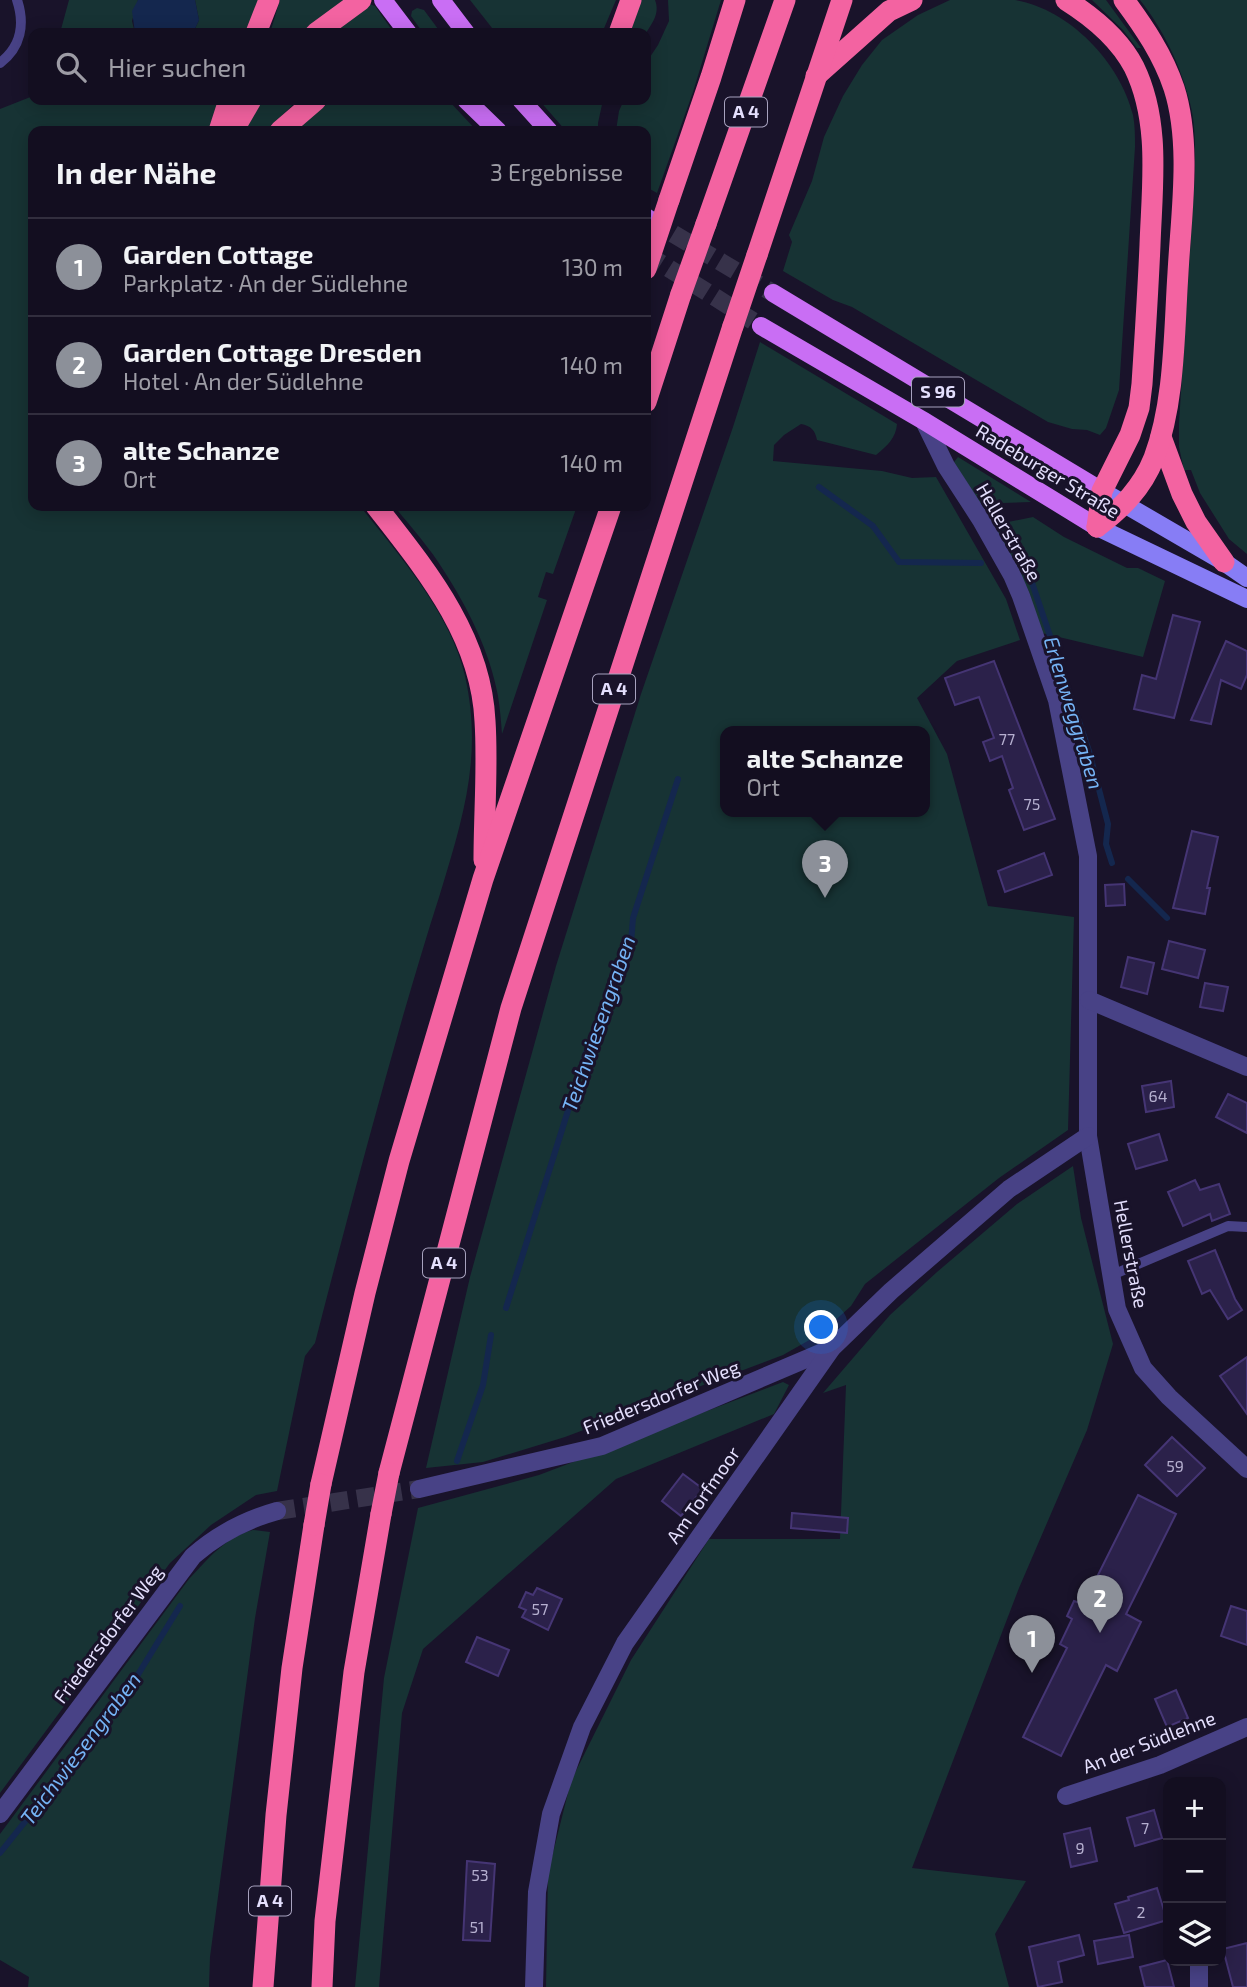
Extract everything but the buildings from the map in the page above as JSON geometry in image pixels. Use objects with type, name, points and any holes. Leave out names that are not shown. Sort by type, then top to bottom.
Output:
[{"type":"highway","points":[[258,28],[269,0]]},
{"type":"highway","points":[[323,28],[361,0]]},
{"type":"highway","points":[[621,28],[631,0]]},
{"type":"highway","points":[[651,254],[735,0]]},
{"type":"highway","name":"A 4","points":[[651,387],[785,0]]},
{"type":"highway","name":"A 4","points":[[322,1987],[325,1921],[354,1672],[389,1473],[511,1008],[814,78],[842,0]]},
{"type":"highway","points":[[814,78],[889,11],[912,0]]},
{"type":"highway","points":[[1066,0],[1089,15],[1117,42],[1133,65],[1145,96],[1152,131],[1153,177],[1139,408],[1130,435],[1102,491],[1097,527]]},
{"type":"highway","points":[[1097,527],[1126,503],[1146,477],[1161,437],[1174,330],[1183,179],[1181,125],[1174,88],[1143,25],[1124,0]]},
{"type":"highway","points":[[221,126],[227,105]]},
{"type":"highway","points":[[236,126],[247,105]]},
{"type":"highway","points":[[286,126],[310,105]]},
{"type":"highway","points":[[1161,437],[1182,494],[1196,522],[1224,562]]},
{"type":"highway","points":[[380,511],[445,599],[473,657],[485,720],[483,879]]},
{"type":"highway","name":"A 4","points":[[263,1987],[276,1815],[292,1668],[321,1484],[365,1293],[399,1161],[483,879],[609,511]]},
{"type":"main road","points":[[383,0],[404,28]]},
{"type":"main road","points":[[441,0],[462,28]]},
{"type":"main road","points":[[471,105],[493,126]]},
{"type":"main road","points":[[526,105],[544,126]]},
{"type":"main road","name":"Radeburger Straße","points":[[774,293],[1247,578]]},
{"type":"main road","name":"Radeburger Straße","points":[[761,326],[924,421],[1097,527],[1247,598]]},
{"type":"street","name":"Hellerstraße","points":[[924,421],[946,466],[1012,575],[1057,700],[1088,856],[1088,1136],[1117,1309],[1143,1368],[1169,1397],[1247,1469]]},
{"type":"street","points":[[1090,1000],[1247,1068]]},
{"type":"street","name":"Am Torfmoor","points":[[534,1987],[537,1892],[551,1814],[582,1727],[625,1643],[832,1348],[891,1291],[1009,1189],[1088,1136]]},
{"type":"street","name":"Friedersdorfer Weg","points":[[419,1489],[602,1446],[832,1348]]},
{"type":"street","name":"Friedersdorfer Weg","points":[[0,1814],[193,1556],[207,1543],[231,1529],[253,1518],[277,1511]]},
{"type":"street","name":"An der Südlehne","points":[[1066,1796],[1160,1765],[1247,1727]]},
{"type":"street","points":[[1199,1966],[1199,1987]]},
{"type":"lane","points":[[0,63],[15,46],[21,30],[21,13],[17,0]]},
{"type":"lane","points":[[1112,1275],[1228,1226],[1247,1227]]},
{"type":"green space","points":[[69,0],[138,0],[132,21],[134,28],[61,28]]},
{"type":"green space","points":[[195,0],[261,0],[251,28],[195,28],[199,20]]},
{"type":"green space","points":[[280,0],[346,0],[308,28],[272,28]]},
{"type":"green space","points":[[470,0],[616,0],[604,28],[492,28]]},
{"type":"green space","points":[[641,0],[655,0],[657,9],[649,28],[630,28]]},
{"type":"green space","points":[[668,0],[721,0],[693,92],[657,193],[651,190],[651,126],[617,126],[622,105],[651,105],[651,56],[669,21]]},
{"type":"green space","points":[[950,0],[1015,0],[1054,14],[1073,26],[1089,41],[1117,76],[1126,95],[1134,119],[1135,147],[1119,390],[1106,428],[1100,435],[1048,422],[852,307],[833,300],[783,271],[792,242],[789,235],[812,181],[824,137],[843,96],[862,65],[882,40],[918,15]]},
{"type":"green space","points":[[1092,0],[1106,0],[1141,48],[1137,48]]},
{"type":"green space","points":[[1140,0],[1247,0],[1247,554],[1229,539],[1200,493],[1191,470],[1184,470],[1179,447],[1195,174],[1194,130],[1190,103],[1176,62],[1164,36]]},
{"type":"green space","points":[[369,4],[375,6],[390,28],[336,28]]},
{"type":"green space","points":[[417,8],[424,10],[437,28],[419,28],[411,16],[412,11]]},
{"type":"green space","points":[[28,98],[28,105],[218,105],[210,126],[28,126],[28,511],[364,511],[422,586],[448,630],[465,676],[472,733],[463,813],[391,1057],[315,1343],[305,1356],[277,1491],[256,1495],[211,1525],[170,1563],[0,1793],[0,109]]},
{"type":"green space","points":[[255,105],[293,105],[271,126],[241,126]]},
{"type":"green space","points":[[326,105],[453,105],[472,126],[300,126]]},
{"type":"green space","points":[[543,105],[602,105],[598,126],[562,126]]},
{"type":"green space","points":[[760,342],[897,424],[893,438],[876,455],[817,440],[812,429],[801,424],[774,445],[773,461],[882,471],[912,478],[936,477],[1006,599],[1020,640],[957,661],[917,698],[947,754],[988,906],[1074,917],[1068,1130],[999,1178],[865,1284],[851,1306],[820,1334],[783,1355],[565,1437],[483,1462],[426,1468],[470,1277],[556,966],[641,694]]},
{"type":"green space","points":[[958,457],[1031,502],[1002,503],[983,508],[954,462]]},
{"type":"green space","points":[[398,511],[575,511],[553,574],[546,572],[538,597],[547,600],[502,734],[499,701],[490,663],[477,631],[439,562]]},
{"type":"green space","points":[[1033,517],[1064,537],[1127,568],[1138,568],[1165,581],[1143,657],[1042,633],[1029,592],[997,532],[1003,523]]},
{"type":"green space","points":[[1073,1166],[1081,1218],[1113,1344],[1087,1430],[1019,1588],[912,1868],[1026,1881],[995,1934],[1009,1987],[546,1987],[548,1873],[571,1781],[631,1660],[709,1539],[840,1539],[846,1385],[823,1393],[890,1315],[937,1272],[1017,1204]]},
{"type":"green space","points":[[783,1382],[789,1385],[774,1414],[616,1479],[423,1649],[402,1713],[379,1987],[355,1987],[384,1678],[418,1508],[539,1475]]},
{"type":"green space","points":[[253,1530],[270,1532],[255,1618],[210,1957],[209,1987],[28,1987],[29,1977],[0,1960],[0,1834],[189,1579],[225,1543]]},
{"type":"water","points":[[138,0],[195,0],[199,20],[195,28],[134,28],[132,11]]},
{"type":"waterway","name":"Erlenweggraben","points":[[819,487],[873,526],[899,562],[981,563]]},
{"type":"waterway","name":"Erlenweggraben","points":[[1026,565],[1089,751],[1108,824],[1106,844],[1112,863]]},
{"type":"waterway","name":"Teichwiesengraben","points":[[506,1308],[588,1047],[607,1014],[613,980],[631,943],[633,918],[678,779]]},
{"type":"waterway","name":"Erlenweggraben","points":[[1128,879],[1167,918]]},
{"type":"waterway","name":"Teichwiesengraben","points":[[457,1461],[483,1385],[491,1335]]},
{"type":"waterway","name":"Teichwiesengraben","points":[[0,1853],[123,1699],[180,1606]]},
{"type":"tunnel","points":[[651,221],[773,293]]},
{"type":"tunnel","points":[[651,257],[761,326]]},
{"type":"tunnel","points":[[277,1511],[419,1489]]},
{"type":"place","name":"alte Schanze","points":[[825,898]]},
{"type":"place","name":"Garden Cottage Dresden","points":[[1100,1633]]},
{"type":"place","name":"Garden Cottage","points":[[1032,1673]]}]
